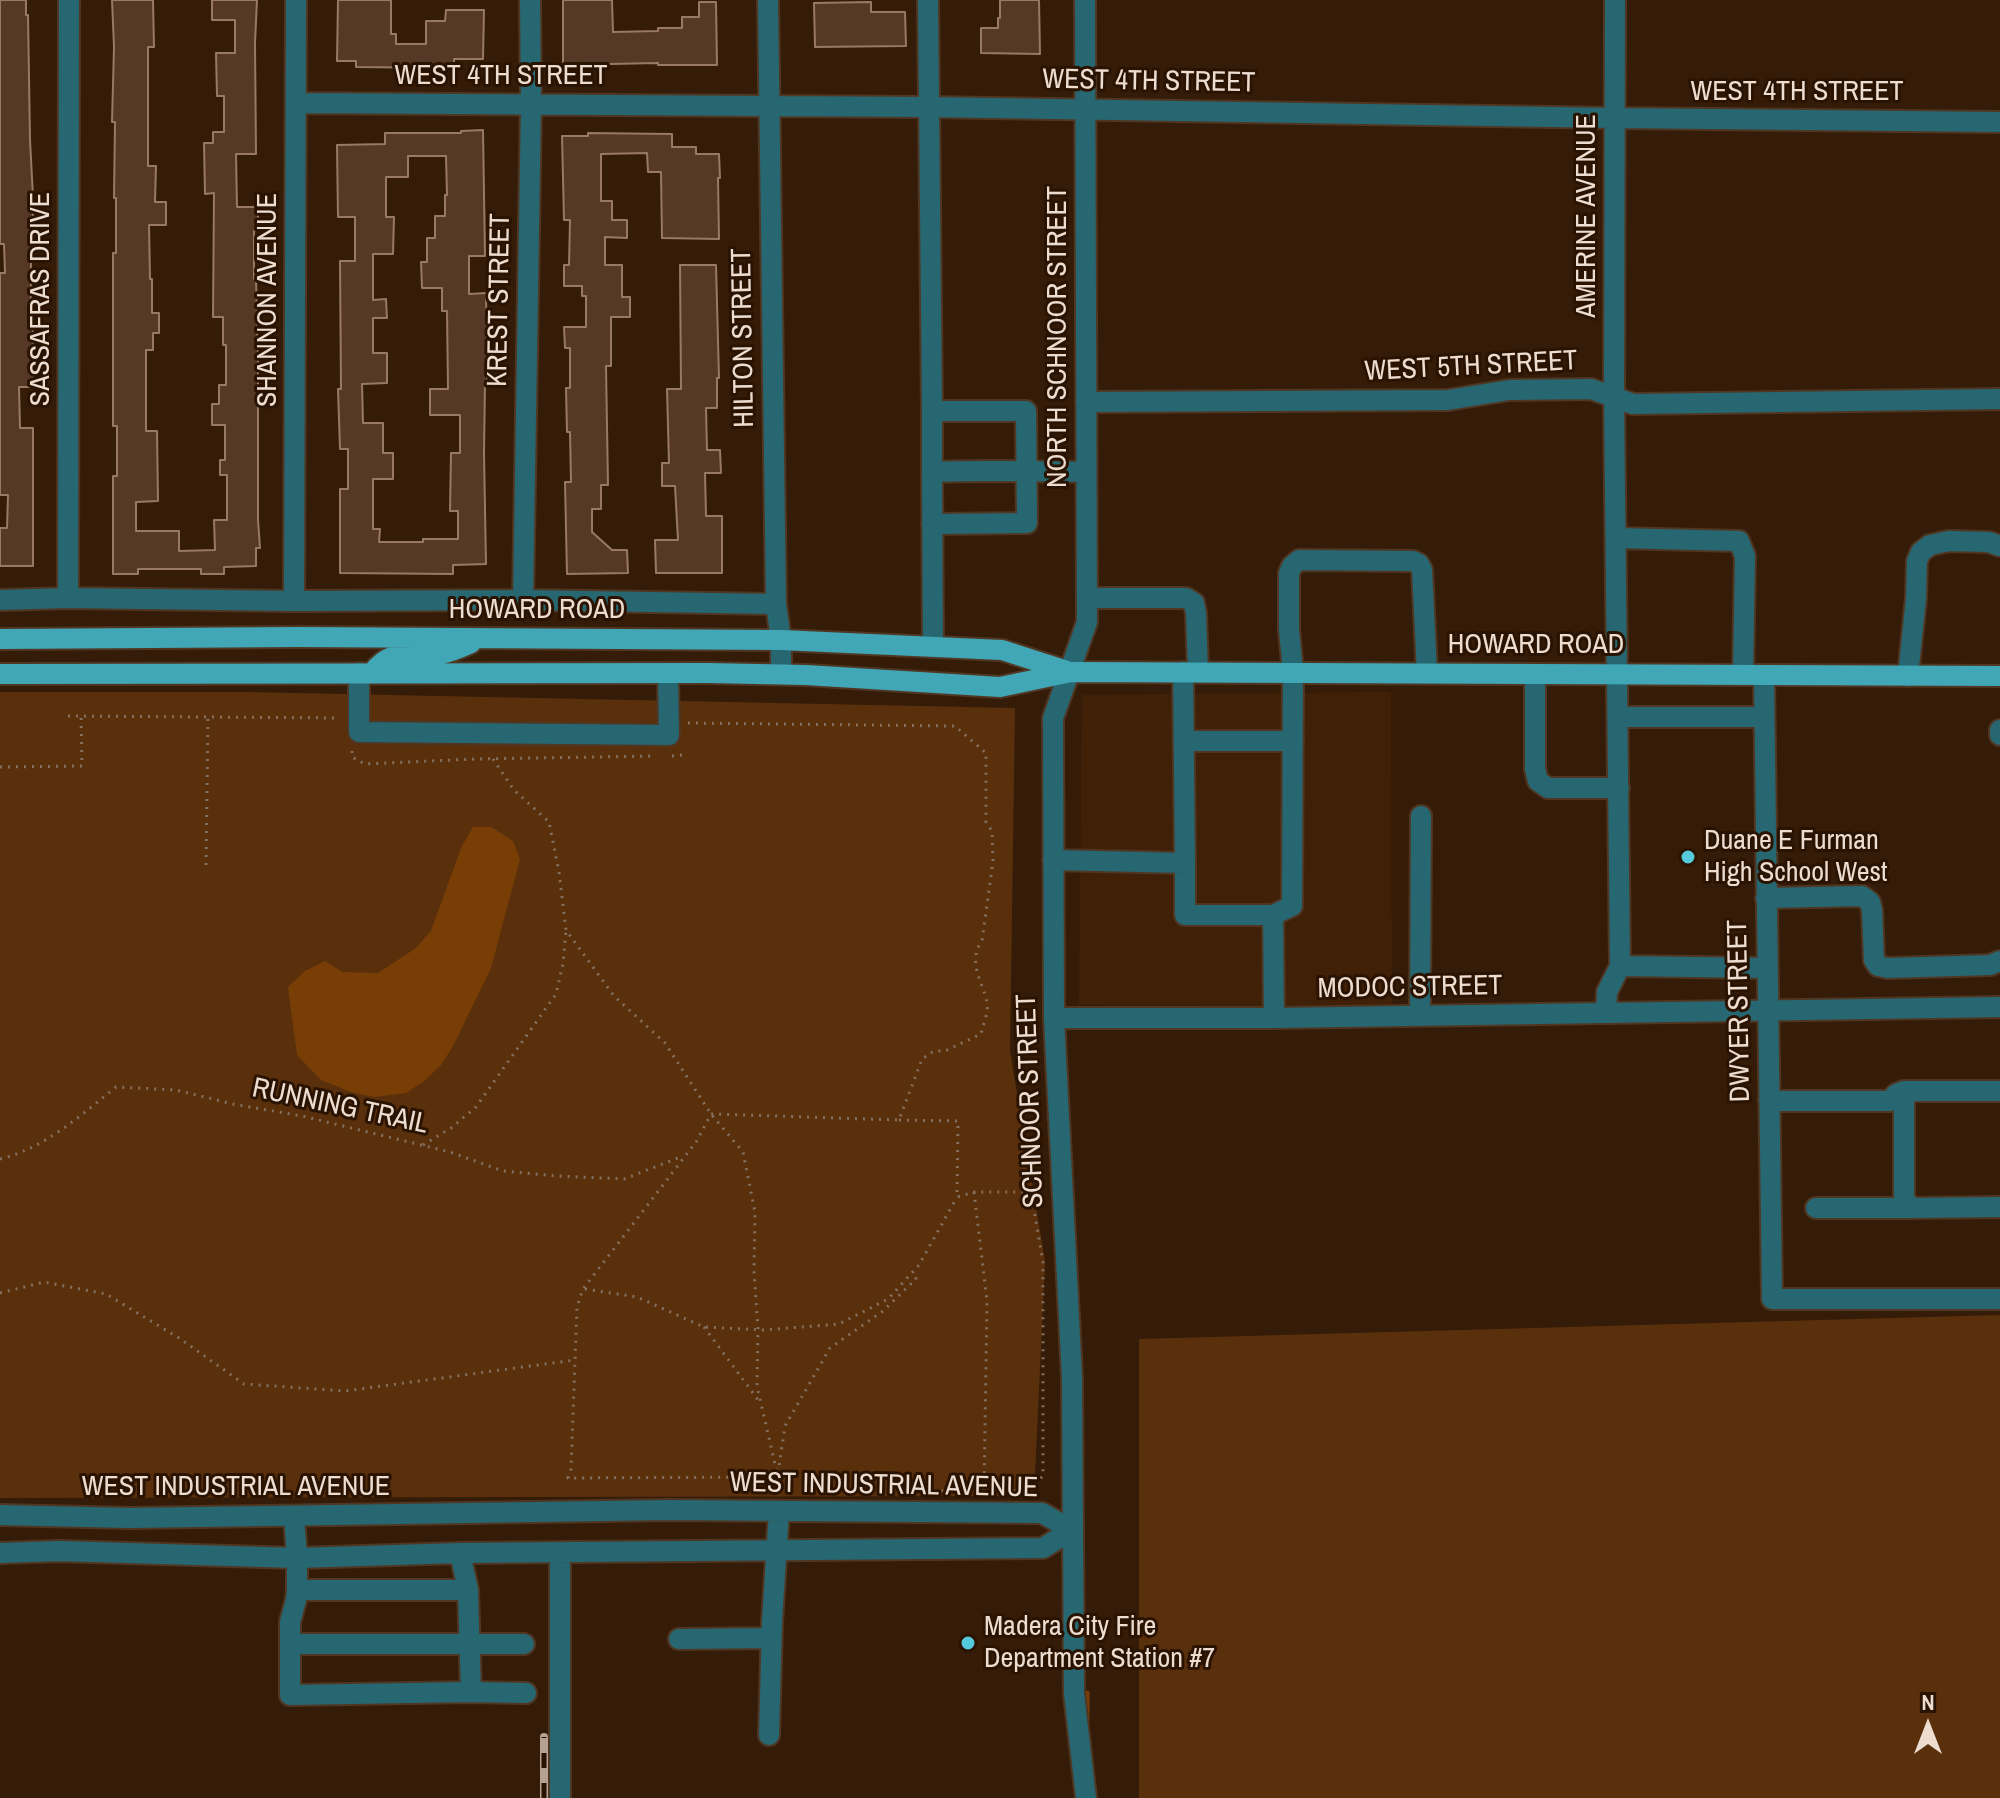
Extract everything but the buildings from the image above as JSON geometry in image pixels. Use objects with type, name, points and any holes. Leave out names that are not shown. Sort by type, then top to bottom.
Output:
[{"type":"main road","points":[[366,673],[382,660],[403,655],[440,655],[486,638]]},
{"type":"main road","name":"HOWARD ROAD","points":[[0,639],[781,640],[1002,650],[1071,672]]},
{"type":"main road","name":"HOWARD ROAD","points":[[0,674],[781,674],[1000,687],[1071,672],[2000,676]]},
{"type":"street","name":"SASSAFRAS DRIVE","points":[[68,598],[69,0]]},
{"type":"street","name":"SHANNON AVENUE","points":[[294,601],[296,0]]},
{"type":"street","name":"KREST STREET","points":[[523,600],[530,0]]},
{"type":"street","name":"HILTON STREET","points":[[768,0],[776,604],[781,640],[781,674]]},
{"type":"street","points":[[928,0],[933,647]]},
{"type":"street","name":"NORTH SCHNOOR STREET","points":[[1071,672],[1087,622],[1085,0]]},
{"type":"street","name":"AMERINE AVENUE","points":[[1615,0],[1614,397],[1620,966]]},
{"type":"street","name":"WEST 4TH STREET","points":[[297,103],[928,107],[2000,122]]},
{"type":"street","name":"WEST 5TH STREET","points":[[1086,402],[1448,400],[1509,390],[1591,389],[1633,404],[2000,399]]},
{"type":"street","points":[[932,411],[1026,411],[1027,471],[1027,523],[932,524]]},
{"type":"street","points":[[932,472],[1086,472]]},
{"type":"street","name":"DWYER STREET","points":[[1616,538],[1739,541],[1745,556],[1743,632],[1764,717],[1772,1299],[2000,1299]]},
{"type":"street","points":[[1908,676],[1917,561],[1921,552],[1930,545],[1949,541],[1989,542],[2000,546]]},
{"type":"street","points":[[1087,598],[1186,598],[1194,603],[1196,613],[1184,741],[1185,915],[1273,915],[1292,906],[1293,672],[1289,630],[1289,573],[1292,566],[1299,560],[1413,561],[1419,564],[1422,570],[1427,673]]},
{"type":"street","points":[[0,600],[523,600],[776,604]]},
{"type":"street","name":"SCHNOOR STREET","points":[[1071,672],[1053,718],[1054,1018],[1072,1378],[1074,1693],[1086,1798]]},
{"type":"street","points":[[366,673],[359,732],[669,735],[668,673]]},
{"type":"street","points":[[1535,674],[1535,769],[1538,781],[1548,788],[1619,788]]},
{"type":"street","points":[[1618,717],[1764,717]]},
{"type":"street","points":[[1184,741],[1293,741]]},
{"type":"street","points":[[1420,1016],[1421,816]]},
{"type":"street","points":[[1053,860],[1185,863]]},
{"type":"street","points":[[1766,898],[1862,896],[1870,902],[1872,910],[1874,960],[1878,966],[1990,965],[2000,961]]},
{"type":"street","points":[[1273,915],[1274,1018]]},
{"type":"street","points":[[1606,1012],[1607,992],[1620,966],[1767,968]]},
{"type":"street","name":"MODOC STREET","points":[[1054,1018],[1274,1018],[2000,1007]]},
{"type":"street","points":[[1904,1091],[1904,1198],[1910,1208]]},
{"type":"street","points":[[1769,1101],[1890,1101],[1904,1091],[2000,1091]]},
{"type":"street","points":[[1816,1208],[2000,1207]]},
{"type":"street","points":[[769,1735],[779,1501]]},
{"type":"street","name":"WEST INDUSTRIAL AVENUE","points":[[0,1515],[130,1518],[669,1510],[779,1501],[1042,1513],[1072,1530],[1043,1548],[460,1553],[297,1558],[60,1551],[0,1553]]},
{"type":"street","points":[[294,1516],[297,1590],[290,1622],[290,1695],[526,1693]]},
{"type":"street","points":[[560,1552],[560,1798]]},
{"type":"street","points":[[460,1553],[468,1590],[471,1692]]},
{"type":"street","points":[[297,1590],[468,1590]]},
{"type":"street","points":[[679,1639],[771,1638]]},
{"type":"street","points":[[290,1644],[524,1644]]},
{"type":"path","points":[[68,716],[352,718]]},
{"type":"path","points":[[0,767],[82,766],[81,716]]},
{"type":"path","points":[[206,865],[208,717]]},
{"type":"path","points":[[683,723],[955,726],[986,753],[986,822],[992,831],[993,861],[982,941],[975,950],[976,970],[988,1006],[981,1034],[945,1051],[934,1051],[922,1059],[899,1120]]},
{"type":"path","points":[[352,744],[352,757],[365,764],[683,755],[683,739]]},
{"type":"path","points":[[423,1145],[451,1128],[476,1107],[556,994],[563,964],[567,938],[549,822],[514,790],[493,759]]},
{"type":"path","points":[[566,930],[614,996],[665,1043],[711,1114],[743,1152],[755,1212],[757,1386],[778,1477]]},
{"type":"path","name":"RUNNING TRAIL","points":[[0,1159],[15,1155],[63,1130],[116,1087],[176,1090],[302,1116],[450,1152],[503,1171],[624,1179],[687,1155]]},
{"type":"path","points":[[583,1289],[637,1297],[704,1327],[758,1329],[839,1324],[888,1299],[919,1265],[957,1197],[958,1121],[711,1114]]},
{"type":"path","points":[[711,1114],[687,1155],[583,1289],[577,1307],[571,1469],[568,1478],[778,1477]]},
{"type":"path","points":[[921,1491],[1026,1491],[1043,1476],[1043,1262],[1031,1192],[974,1192],[957,1197]]},
{"type":"path","points":[[974,1192],[987,1301],[984,1491]]},
{"type":"path","points":[[779,1501],[778,1477],[785,1426],[830,1348],[883,1311],[916,1279],[913,1272]]},
{"type":"path","points":[[0,1293],[44,1282],[106,1294],[179,1338],[244,1384],[345,1391],[575,1360]]},
{"type":"path","points":[[704,1327],[761,1403]]},
{"type":"shaded area","points":[[0,692],[246,692],[1015,708],[1010,1051],[1045,1261],[1034,1496],[0,1498]]},
{"type":"shaded area","points":[[1391,692],[1392,1007],[1079,1005],[1082,695]]},
{"type":"shaded area","points":[[473,827],[491,827],[513,841],[520,859],[491,968],[453,1046],[441,1065],[406,1093],[374,1097],[321,1080],[297,1055],[288,987],[305,971],[325,961],[342,972],[378,973],[416,948],[431,931],[461,848]]},
{"type":"shaded area","points":[[2000,1315],[2000,1798],[1139,1798],[1139,1339]]},
{"type":"waterway","points":[[1087,1693],[1087,1720]]},
{"type":"railway","points":[[544,1737],[544,1798]]},
{"type":"place","name":"Duane E Furman High School West","points":[[1688,857]]},
{"type":"place","name":"Madera City Fire Department Station #7","points":[[968,1643]]}]
